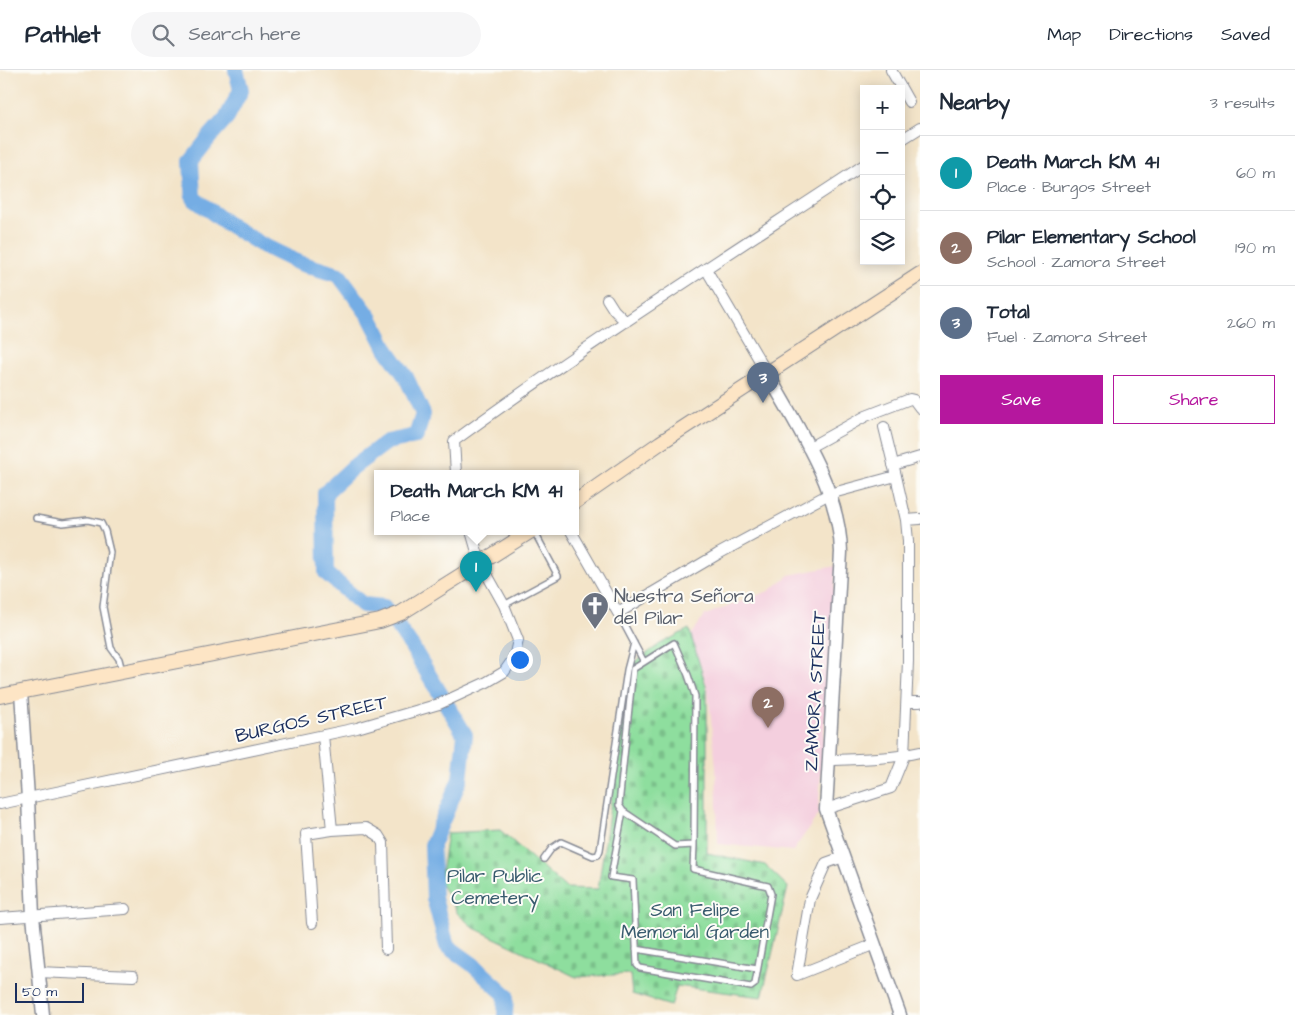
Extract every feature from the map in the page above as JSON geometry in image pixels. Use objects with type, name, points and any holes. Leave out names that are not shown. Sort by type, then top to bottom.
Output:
[{"type":"main road","points":[[579,499],[660,443],[920,274]]},
{"type":"main road","points":[[0,696],[380,620],[401,613],[525,535]]},
{"type":"street","points":[[891,70],[909,102]]},
{"type":"street","points":[[905,137],[920,128]]},
{"type":"street","points":[[456,470],[454,442],[501,406],[860,168]]},
{"type":"street","points":[[706,269],[767,373]]},
{"type":"street","points":[[607,299],[614,310],[626,322]]},
{"type":"street","name":"ZAMORA STREET","points":[[767,373],[808,448],[829,494],[838,520],[841,552],[826,809],[900,1015]]},
{"type":"street","points":[[808,448],[881,409],[910,399],[919,404],[920,408]]},
{"type":"street","points":[[826,809],[891,788],[904,756],[908,661],[909,556],[906,520],[884,427]]},
{"type":"street","points":[[893,465],[920,457]]},
{"type":"street","points":[[573,535],[618,613],[718,554],[829,494],[896,476]]},
{"type":"street","points":[[906,520],[920,519]]},
{"type":"street","name":"BURGOS STREET","points":[[0,804],[357,728],[439,704],[487,682],[504,672],[514,658],[518,640],[504,605],[480,562],[472,535]]},
{"type":"street","points":[[909,556],[920,555]]},
{"type":"street","points":[[908,661],[920,660]]},
{"type":"street","points":[[21,692],[33,916],[43,1015]]},
{"type":"street","points":[[906,702],[920,702]]},
{"type":"street","points":[[324,735],[332,830]]},
{"type":"street","points":[[828,760],[884,758],[920,752]]},
{"type":"street","points":[[312,923],[306,834],[366,828],[378,835],[383,842],[386,949]]},
{"type":"street","points":[[843,857],[826,863],[810,899],[797,975],[875,944]]},
{"type":"street","points":[[0,918],[125,908]]},
{"type":"street","points":[[38,972],[133,976]]},
{"type":"lane","points":[[36,518],[62,523],[88,520],[101,524],[105,531],[110,552],[103,607],[110,648],[119,659],[122,672]]},
{"type":"lane","points":[[504,605],[558,576],[534,535]]},
{"type":"lane","points":[[618,613],[644,662]]},
{"type":"lane","points":[[544,859],[552,848],[561,842],[593,856],[598,855],[627,670],[634,643]]},
{"type":"lane","points":[[622,811],[611,877],[633,880],[637,965],[640,968],[695,978],[751,987],[755,984],[771,894],[768,886],[693,869],[694,846],[695,696],[674,643],[633,670],[618,806],[622,811],[675,846],[694,846]]},
{"type":"lane","points":[[607,806],[618,806]]},
{"type":"lane","points":[[636,949],[757,970]]},
{"type":"shaded area","points":[[836,566],[818,815],[793,851],[718,844],[716,767],[708,689],[691,635],[705,615],[769,591],[789,575]]},
{"type":"green space","name":"San Felipe Memorial Garden","points":[[689,629],[707,689],[707,853],[765,865],[788,887],[762,997],[677,986],[671,1006],[632,994],[630,974],[576,977],[474,928],[458,914],[440,882],[447,833],[500,830],[566,888],[598,889],[631,665],[660,644]]},
{"type":"waterway","points":[[236,70],[241,90],[227,117],[191,161],[193,198],[228,224],[262,245],[299,263],[339,275],[370,317],[387,350],[406,377],[423,414],[416,436],[387,442],[353,467],[325,493],[326,573],[363,605],[384,607],[412,647],[465,735],[460,779],[432,845],[434,898],[447,946],[472,964],[506,995],[505,1015]]},
{"type":"place","name":"Total","points":[[763,403]]},
{"type":"place","name":"Death March KM 41","points":[[476,592]]},
{"type":"place","name":"Nuestra Señora del Pilar","points":[[595,630]]},
{"type":"place","name":"Pilar Elementary School","points":[[768,728]]},
{"type":"park label","name":"Pilar Public Cemetery","points":[[495,886]]}]
